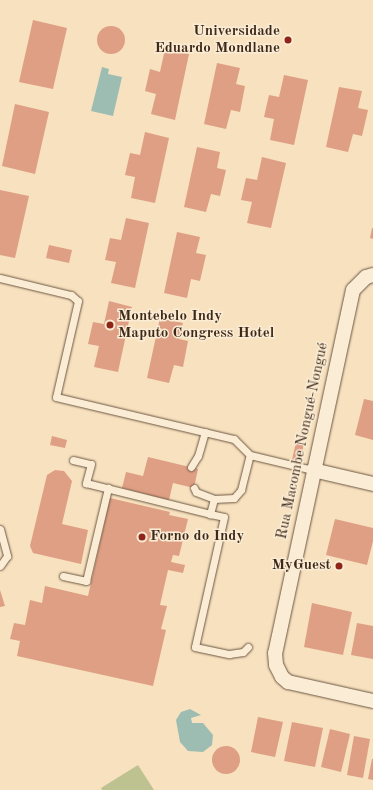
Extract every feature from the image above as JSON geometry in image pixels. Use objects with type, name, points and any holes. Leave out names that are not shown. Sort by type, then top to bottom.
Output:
[{"type":"street","name":"Rua Macombe Nongué-Nongué","points":[[370,276],[353,290],[313,470],[276,653],[276,665],[282,677],[288,682],[373,701]]},
{"type":"street","points":[[313,470],[373,484]]},
{"type":"lane","points":[[0,278],[71,295],[78,301],[56,397],[234,439],[250,455],[313,470]]},
{"type":"lane","points":[[191,467],[198,456],[204,432]]},
{"type":"lane","points":[[194,488],[196,492],[214,499],[234,498],[241,490],[250,455]]},
{"type":"lane","points":[[73,460],[91,464],[86,483],[224,517],[195,647],[229,654],[243,652],[248,648]]},
{"type":"lane","points":[[63,576],[86,581],[108,488]]},
{"type":"lane","points":[[210,514],[214,499]]},
{"type":"lane","points":[[0,529],[7,556],[0,566]]},
{"type":"green space","points":[[138,765],[154,790],[102,790],[101,788]]},
{"type":"water","points":[[102,67],[109,69],[108,74],[122,77],[113,116],[91,111]]},
{"type":"water","points":[[190,709],[201,715],[191,718],[192,723],[203,723],[213,735],[212,745],[203,752],[188,751],[180,742],[176,720],[181,712]]},
{"type":"building","points":[[33,20],[67,28],[53,89],[19,82]]},
{"type":"building","points":[[111,26],[121,30],[125,40],[121,50],[111,54],[101,50],[97,40],[101,30]]},
{"type":"building","points":[[165,49],[189,54],[175,120],[151,114],[156,94],[145,91],[150,69],[160,72]]},
{"type":"building","points":[[217,63],[240,68],[236,84],[245,86],[240,112],[231,110],[226,129],[204,124]]},
{"type":"building","points":[[284,75],[308,80],[294,145],[270,140],[274,119],[264,117],[269,95],[279,97]]},
{"type":"building","points":[[339,87],[362,91],[358,108],[368,110],[362,136],[353,134],[348,152],[326,147]]},
{"type":"building","points":[[15,104],[49,112],[35,174],[2,166]]},
{"type":"building","points":[[145,132],[169,138],[155,203],[131,198],[135,177],[125,175],[130,153],[140,155]]},
{"type":"building","points":[[197,147],[220,152],[217,168],[226,170],[220,196],[211,194],[206,212],[184,207]]},
{"type":"building","points":[[262,157],[286,163],[271,228],[247,223],[252,202],[241,200],[246,178],[257,180]]},
{"type":"building","points":[[0,190],[29,196],[15,258],[0,255]]},
{"type":"building","points":[[126,218],[149,223],[135,288],[111,283],[116,262],[105,260],[110,238],[121,240]]},
{"type":"building","points":[[373,228],[373,239],[370,238]]},
{"type":"building","points":[[177,232],[200,237],[196,253],[206,255],[200,281],[191,279],[187,298],[164,293]]},
{"type":"building","points":[[49,245],[72,250],[69,263],[46,258]]},
{"type":"building","points":[[109,301],[132,307],[118,372],[94,367],[99,346],[88,344],[93,322],[104,324]]},
{"type":"building","points":[[160,318],[183,323],[179,339],[188,341],[183,367],[174,365],[169,383],[147,378]]},
{"type":"building","points":[[364,399],[373,401],[373,440],[355,435]]},
{"type":"building","points":[[52,436],[67,440],[65,448],[50,445]]},
{"type":"building","points":[[296,442],[304,444],[300,462],[292,460]]},
{"type":"building","points":[[148,457],[198,469],[194,488],[173,483],[169,500],[122,488],[126,472],[143,476]]},
{"type":"building","points":[[55,470],[64,471],[72,481],[62,524],[88,530],[81,564],[33,553],[30,546],[47,475]]},
{"type":"building","points":[[110,498],[170,512],[169,515],[188,519],[179,556],[173,555],[171,562],[185,565],[183,573],[168,570],[160,605],[167,606],[161,629],[166,630],[153,686],[17,656],[20,641],[10,639],[14,623],[25,625],[30,600],[42,603],[45,586],[88,596]]},
{"type":"building","points":[[335,519],[373,528],[373,541],[367,565],[326,555]]},
{"type":"building","points":[[0,590],[5,606],[0,607]]},
{"type":"building","points":[[312,603],[352,612],[343,655],[304,647]]},
{"type":"building","points":[[357,623],[373,626],[373,659],[351,655]]},
{"type":"building","points":[[258,717],[283,722],[275,757],[251,752]]},
{"type":"building","points":[[292,722],[323,728],[315,767],[284,761]]},
{"type":"building","points":[[330,729],[350,734],[341,772],[321,767]]},
{"type":"building","points":[[354,736],[370,739],[363,778],[347,775]]},
{"type":"building","points":[[226,746],[236,750],[240,760],[236,770],[226,774],[216,770],[212,760],[216,750]]},
{"type":"building","points":[[373,759],[373,780],[368,779]]},
{"type":"place","name":"Universidade Eduardo Mondlane","points":[[288,40]]},
{"type":"place","name":"Montebelo Indy Maputo Congress Hotel","points":[[110,325]]},
{"type":"place","name":"Forno do Indy","points":[[142,537]]},
{"type":"place","name":"MyGuest","points":[[339,566]]}]
